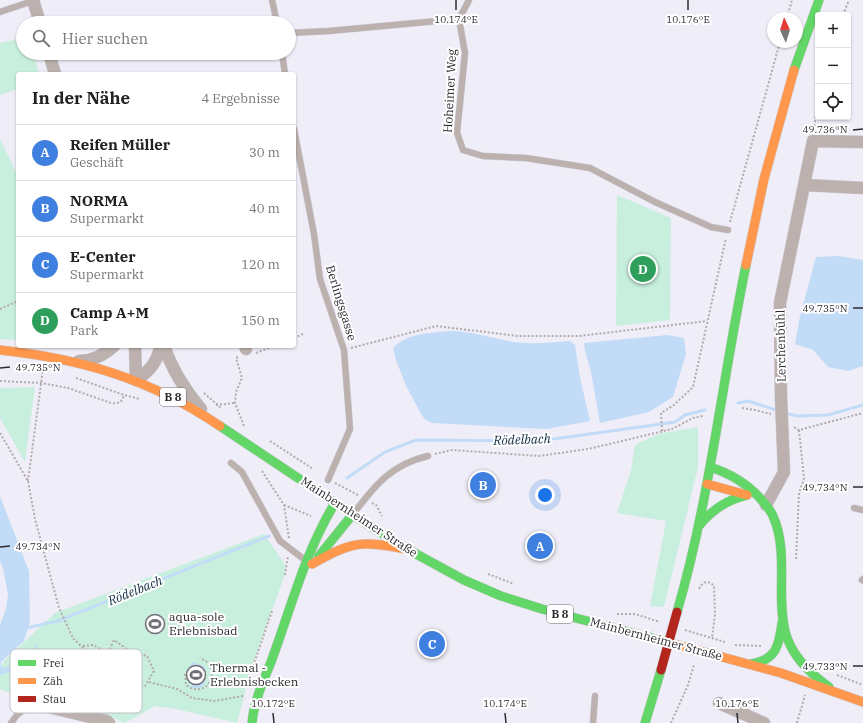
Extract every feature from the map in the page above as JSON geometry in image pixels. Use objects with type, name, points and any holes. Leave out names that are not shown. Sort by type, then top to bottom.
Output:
[{"type":"main road","points":[[645,723],[690,567],[707,484],[733,328],[764,178],[798,57],[819,0]]},
{"type":"main road","name":"Mainbernheimer Straße","points":[[0,350],[74,361],[103,368],[136,380],[170,395],[208,418],[407,549],[464,580],[501,596],[542,609],[751,664],[838,692],[863,702]]},
{"type":"main road","points":[[710,467],[732,474],[745,482],[764,503],[777,524],[780,543],[783,611],[785,630],[788,640],[798,658],[811,674],[828,687],[838,692]]},
{"type":"main road","points":[[707,484],[747,495],[764,503]]},
{"type":"main road","points":[[698,527],[709,513],[723,503],[747,495]]},
{"type":"main road","points":[[252,723],[253,710],[258,694],[271,662],[294,594],[302,574],[309,562],[323,523],[335,503]]},
{"type":"main road","points":[[309,562],[335,538],[353,514]]},
{"type":"main road","points":[[309,562],[338,550],[355,546],[372,544],[407,549]]},
{"type":"main road","points":[[751,664],[764,662],[777,649],[783,611]]},
{"type":"main road","points":[[260,723],[271,662]]},
{"type":"street","points":[[33,0],[38,16]]},
{"type":"street","points":[[51,60],[54,72]]},
{"type":"street","points":[[813,142],[863,142]]},
{"type":"street","name":"Lerchenbühl","points":[[764,503],[784,472],[781,398],[780,303],[813,142]]},
{"type":"street","points":[[805,185],[863,188]]},
{"type":"street","name":"Mainbernheimer Straße","points":[[74,361],[92,359],[111,348]]},
{"type":"street","points":[[135,348],[136,380],[145,375],[154,363],[158,356],[160,348]]},
{"type":"street","name":"Mainbernheimer Straße","points":[[165,348],[173,368],[187,392],[208,418]]},
{"type":"street","points":[[719,704],[764,723]]},
{"type":"street","points":[[73,713],[108,722]]},
{"type":"lane","points":[[0,12],[33,0]]},
{"type":"lane","points":[[272,0],[275,16]]},
{"type":"lane","points":[[296,33],[459,19],[469,0]]},
{"type":"lane","name":"Hoheimer Weg","points":[[459,19],[465,53],[457,133],[463,150],[483,156],[526,158],[590,168],[655,202],[711,227],[728,230]]},
{"type":"lane","points":[[283,60],[285,72]]},
{"type":"lane","name":"Berlingsgasse","points":[[296,140],[314,234],[320,279],[344,350],[350,429],[328,480]]},
{"type":"lane","points":[[353,514],[375,487],[401,465],[428,456]]},
{"type":"lane","points":[[231,463],[242,472],[280,541],[309,562]]},
{"type":"lane","points":[[854,508],[863,510]]},
{"type":"lane","points":[[593,723],[595,696]]},
{"type":"lane","points":[[11,723],[20,713]]},
{"type":"path","points":[[789,12],[792,0]]},
{"type":"path","points":[[844,12],[849,0]]},
{"type":"path","points":[[813,142],[815,120]]},
{"type":"path","points":[[0,309],[16,302]]},
{"type":"path","points":[[344,350],[436,326],[518,336],[579,336],[707,321]]},
{"type":"path","points":[[296,337],[304,334]]},
{"type":"path","points":[[246,443],[244,425],[235,402],[236,392],[242,378],[236,358],[245,348],[255,354],[269,348]]},
{"type":"path","points":[[43,367],[28,481],[35,519],[61,612],[73,638],[85,649]]},
{"type":"path","points":[[73,377],[124,395],[145,400]]},
{"type":"path","points":[[0,381],[41,383],[68,388],[118,404],[124,395]]},
{"type":"path","points":[[203,392],[222,409]]},
{"type":"path","points":[[208,418],[217,405],[235,402]]},
{"type":"path","points":[[742,408],[782,417],[800,430],[804,479],[799,493],[796,562]]},
{"type":"path","points":[[800,430],[863,413]]},
{"type":"path","points":[[660,415],[662,431]]},
{"type":"path","points":[[428,456],[452,450],[539,456],[588,449],[662,431],[678,426],[693,418],[703,416]]},
{"type":"path","points":[[239,421],[244,425]]},
{"type":"path","points":[[0,433],[28,481]]},
{"type":"path","points":[[264,437],[328,480],[376,505],[380,514],[385,519]]},
{"type":"path","points":[[260,469],[284,505],[289,548],[285,577]]},
{"type":"path","points":[[484,572],[517,585]]},
{"type":"path","points":[[697,590],[702,584],[707,582],[712,583],[714,586],[715,614],[712,638]]},
{"type":"path","points":[[244,682],[247,683],[274,606]]},
{"type":"path","points":[[615,614],[635,614],[663,623]]},
{"type":"path","points":[[684,629],[736,645],[769,647],[777,649]]},
{"type":"path","points":[[110,649],[114,640],[127,649]]},
{"type":"path","points":[[82,646],[93,645],[100,649]]},
{"type":"path","points":[[142,654],[147,656],[154,671],[149,682],[142,687]]},
{"type":"path","points":[[185,674],[186,685],[191,689],[198,690],[205,688],[210,682],[212,672],[209,663],[200,658]]},
{"type":"path","points":[[671,723],[688,685],[695,661]]},
{"type":"path","points":[[833,673],[863,685]]},
{"type":"path","points":[[149,682],[177,688],[192,698],[214,701],[258,694]]},
{"type":"path","points":[[797,723],[805,692]]},
{"type":"green space","points":[[16,40],[16,60],[36,60],[39,72],[16,72],[16,90],[0,95],[0,43]]},
{"type":"green space","points":[[0,139],[16,172],[16,340],[0,339]]},
{"type":"green space","points":[[617,195],[671,218],[670,320],[616,326]]},
{"type":"green space","points":[[35,387],[25,462],[0,418],[0,388]]},
{"type":"green space","points":[[698,427],[698,467],[664,607],[650,606],[666,521],[617,513],[631,470],[635,445],[658,434]]},
{"type":"green space","name":"aqua-sole Erlebnisbad","points":[[264,534],[286,566],[284,577],[246,682],[245,693],[237,723],[176,709],[155,706],[125,723],[102,713],[142,713],[142,649],[17,649],[55,613]]},
{"type":"green space","name":"aqua-sole Erlebnisbad","points":[[10,655],[10,693],[0,689],[0,670],[3,662]]},
{"type":"water","points":[[839,256],[863,260],[863,366],[848,371],[828,367],[813,350],[795,344],[800,316],[816,257]]},
{"type":"water","points":[[460,331],[507,341],[526,343],[570,341],[575,345],[580,377],[590,421],[547,429],[432,423],[424,419],[406,386],[393,348],[405,339],[427,333]]},
{"type":"water","points":[[667,335],[684,338],[686,354],[673,397],[649,412],[600,423],[584,343]]},
{"type":"water","points":[[0,496],[29,571],[30,621],[24,641],[15,649],[10,649],[10,654],[1,662],[1,667],[5,668],[10,665],[10,672],[0,675],[0,625],[6,609],[8,594],[0,561]]},
{"type":"water","points":[[37,644],[39,649],[34,649]]},
{"type":"water","name":"Thermal - Erlebnisbecken","points":[[192,662],[205,667],[205,683],[201,688],[194,688],[189,683],[188,671]]},
{"type":"waterway","name":"Rödelbach","points":[[738,403],[748,401],[779,411]]},
{"type":"waterway","name":"Rödelbach","points":[[785,413],[797,416],[828,415],[863,405]]},
{"type":"waterway","name":"Rödelbach","points":[[347,478],[385,452],[416,440],[540,441],[675,422],[685,415],[705,410]]},
{"type":"waterway","name":"Rödelbach","points":[[26,628],[58,621],[269,536]]},
{"type":"traffic: fast","points":[[794,70],[819,0]]},
{"type":"traffic: fast","points":[[677,612],[707,483],[746,265]]},
{"type":"traffic: fast","points":[[220,426],[373,528],[407,549],[464,580],[501,596],[542,609],[674,644]]},
{"type":"traffic: fast","points":[[710,467],[724,472],[742,482],[759,497],[772,513],[778,530],[780,544],[782,602],[785,631],[796,656],[815,676],[829,687]]},
{"type":"traffic: fast","points":[[698,527],[720,506],[747,495]]},
{"type":"traffic: fast","points":[[252,723],[259,692],[299,581],[315,541],[335,503]]},
{"type":"traffic: fast","points":[[319,556],[353,514]]},
{"type":"traffic: fast","points":[[751,664],[766,659],[775,651],[782,623]]},
{"type":"traffic: fast","points":[[645,723],[661,670]]},
{"type":"traffic: slow","points":[[746,265],[764,179],[794,70]]},
{"type":"traffic: slow","points":[[0,350],[60,359],[115,374],[168,396],[220,426]]},
{"type":"traffic: slow","points":[[707,484],[747,495]]},
{"type":"traffic: slow","points":[[312,564],[350,546],[375,544],[407,549]]},
{"type":"traffic: slow","points":[[674,644],[781,673],[863,702]]},
{"type":"traffic: jam","points":[[661,670],[677,612]]},
{"type":"place","name":"Camp A+M","points":[[643,269]]},
{"type":"place","name":"NORMA","points":[[483,485]]},
{"type":"place","name":"Reifen Müller","points":[[540,546]]},
{"type":"place","name":"aqua-sole Erlebnisbad","points":[[155,624]]},
{"type":"place","name":"E-Center","points":[[432,644]]},
{"type":"place","name":"Thermal - Erlebnisbecken","points":[[196,675]]}]
